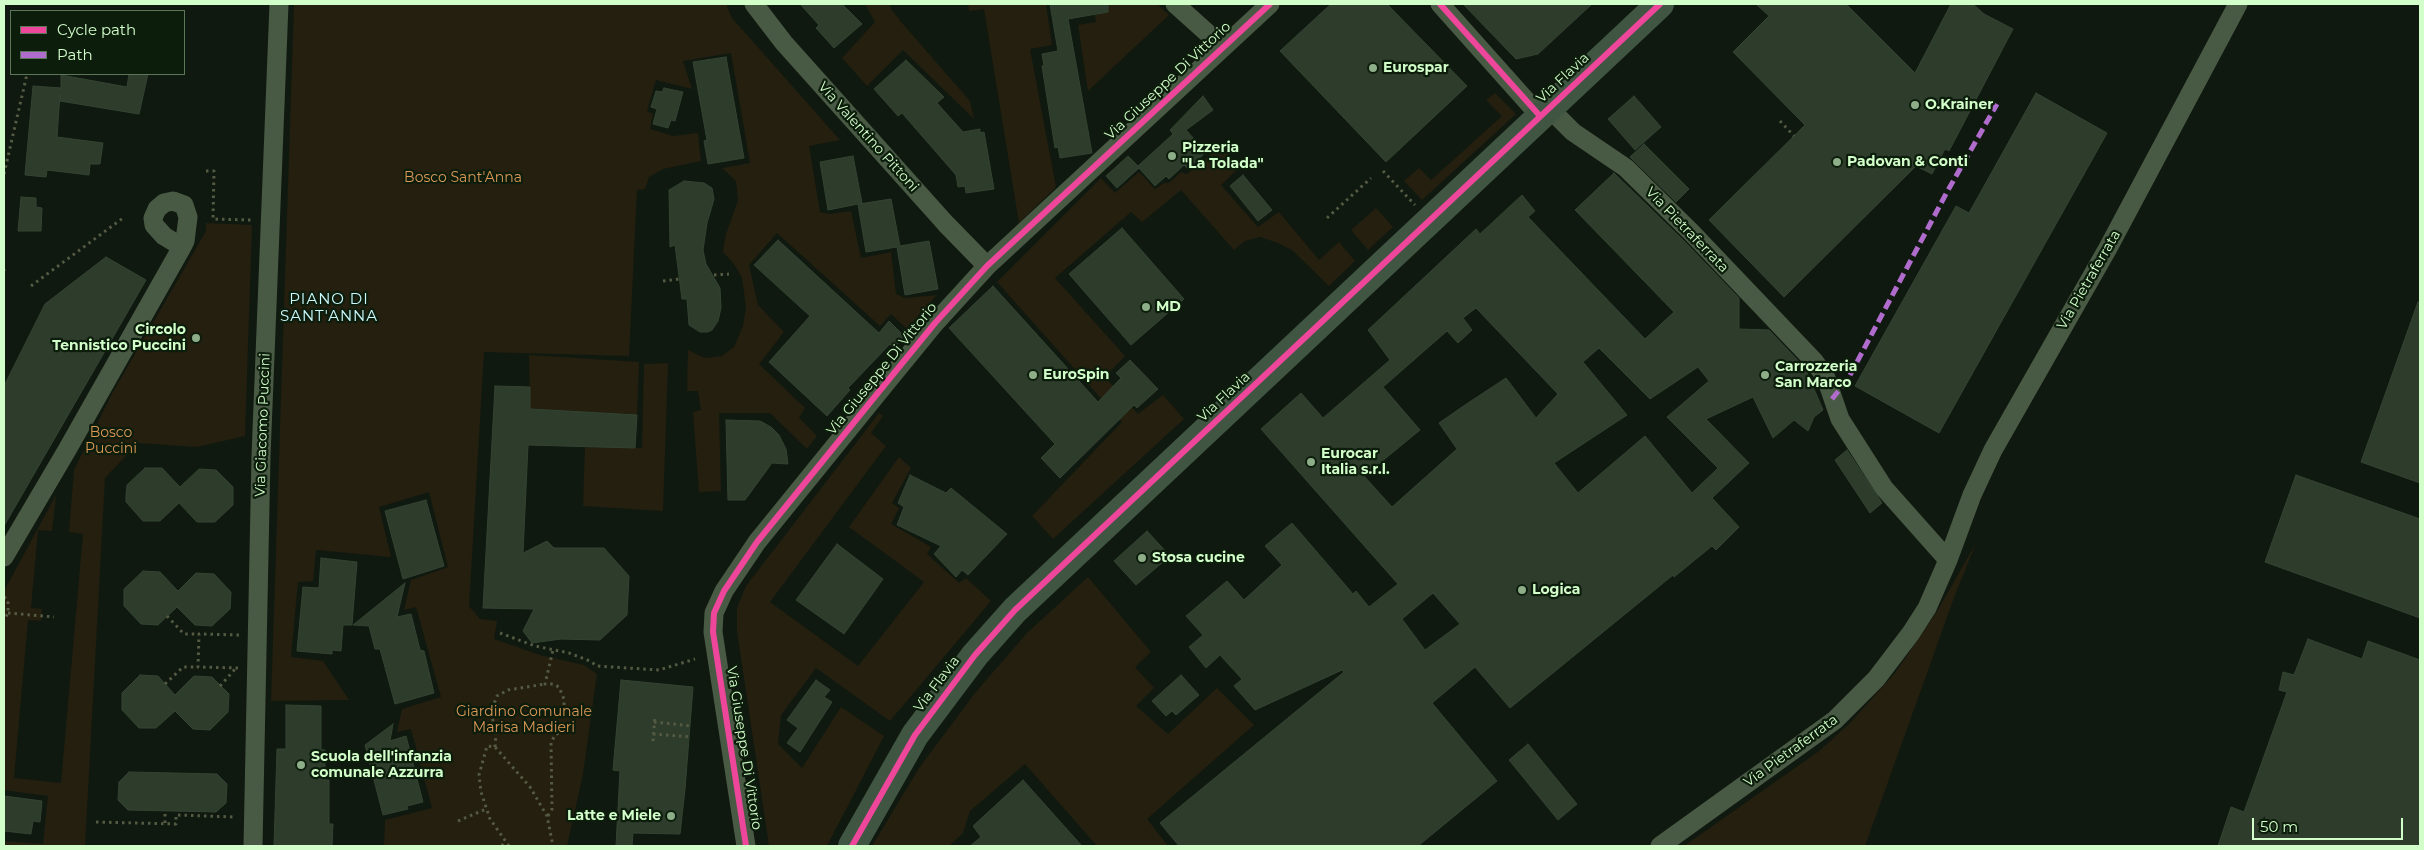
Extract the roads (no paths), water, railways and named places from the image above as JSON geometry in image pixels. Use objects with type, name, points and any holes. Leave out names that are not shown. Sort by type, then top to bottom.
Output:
[{"type":"main road","name":"Via Flavia","points":[[852,846],[915,735],[975,655],[1016,610],[1660,4]]},
{"type":"street","name":"Via Giacomo Puccini","points":[[253,846],[261,456],[278,4]]},
{"type":"street","name":"Via Valentino Pittoni","points":[[754,4],[784,43],[946,224],[987,266]]},
{"type":"street","name":"Via Giuseppe Di Vittorio","points":[[1176,4],[1223,47]]},
{"type":"street","name":"Via Giuseppe Di Vittorio","points":[[746,846],[714,632],[714,613],[724,591],[757,542],[934,323],[987,266],[1270,4]]},
{"type":"street","name":"Via Pietraferrata","points":[[1440,4],[1544,112],[1626,168],[1692,233],[1814,361],[1826,378],[1840,419],[1884,488],[1948,560]]},
{"type":"street","name":"Via Pietraferrata","points":[[1660,846],[1835,720],[1876,679],[1911,633],[1927,608],[1948,560],[1972,495],[1993,450],[2108,248],[2238,4]]},
{"type":"street","points":[[4,557],[182,247]]},
{"type":"place","name":"Eurospar","points":[[1373,68]]},
{"type":"place","name":"O.Krainer","points":[[1915,105]]},
{"type":"place","name":"Pizzeria \"La Tolada\"","points":[[1172,156]]},
{"type":"place","name":"Padovan & Conti","points":[[1837,162]]},
{"type":"place","name":"MD","points":[[1146,307]]},
{"type":"place","name":"Circolo Tennistico Puccini","points":[[196,338]]},
{"type":"place","name":"EuroSpin","points":[[1033,375]]},
{"type":"place","name":"Carrozzeria San Marco","points":[[1765,375]]},
{"type":"place","name":"Eurocar Italia s.r.l.","points":[[1311,462]]},
{"type":"place","name":"Stosa cucine","points":[[1142,558]]},
{"type":"place","name":"Logica","points":[[1522,590]]},
{"type":"place","name":"Scuola dell'infanzia comunale Azzurra","points":[[301,765]]},
{"type":"place","name":"Latte e Miele","points":[[671,816]]},
{"type":"district","name":"PIANO DI SANT'ANNA","points":[[329,308]]},
{"type":"park label","name":"Bosco Sant'Anna","points":[[463,178]]},
{"type":"park label","name":"Bosco Puccini","points":[[111,442]]},
{"type":"park label","name":"Giardino Comunale Marisa Madieri","points":[[524,720]]}]
